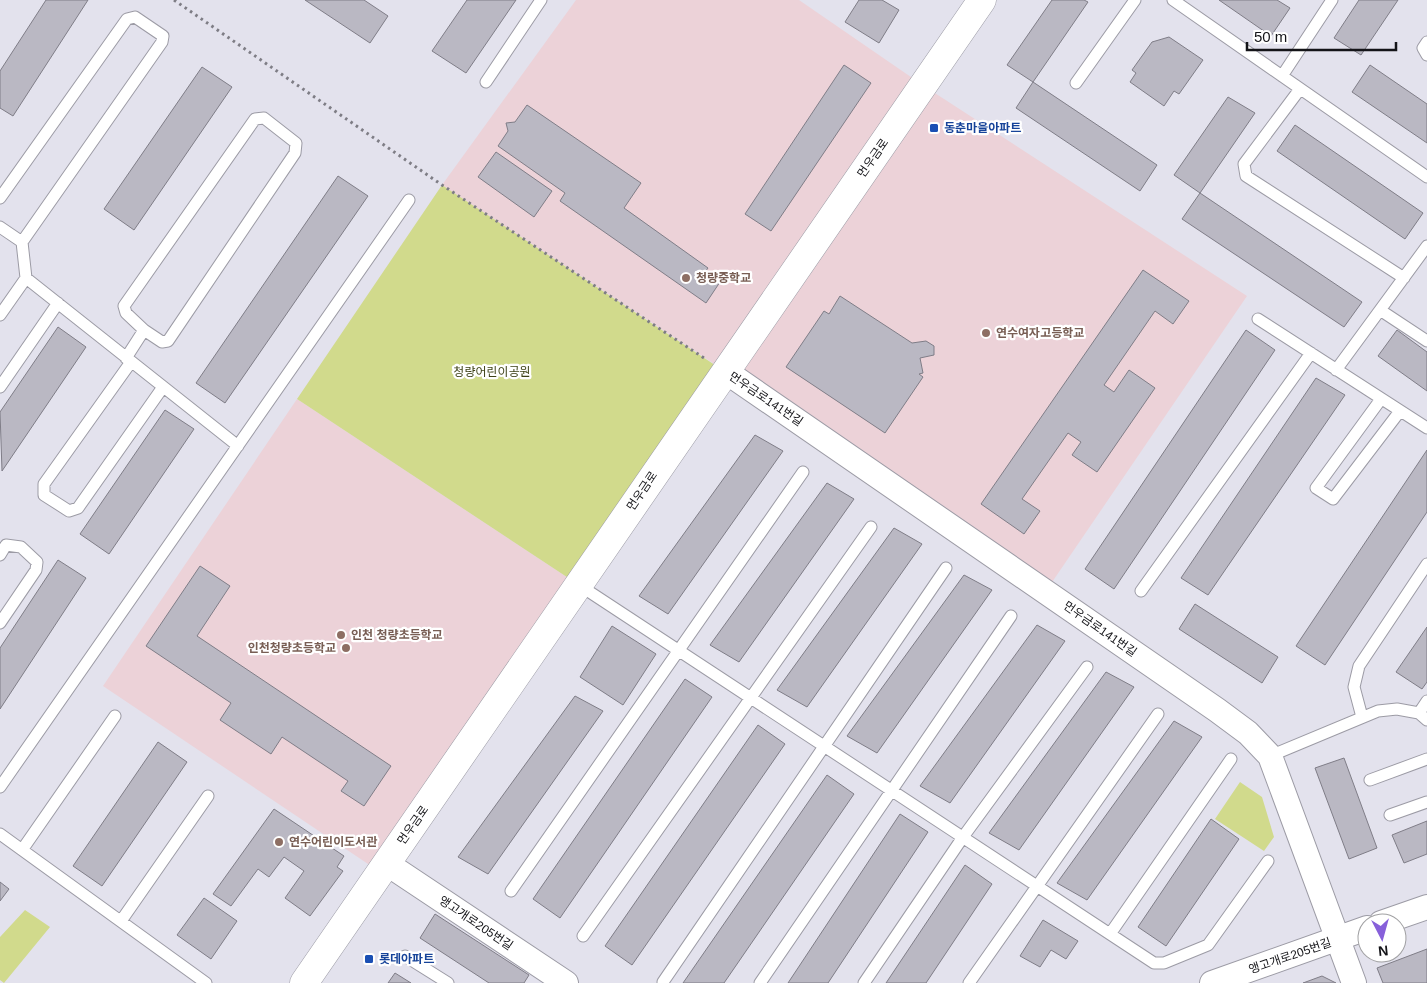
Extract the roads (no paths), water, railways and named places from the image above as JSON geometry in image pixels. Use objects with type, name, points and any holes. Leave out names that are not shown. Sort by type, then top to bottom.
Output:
[{"type":"main road","name":"먼우금로","points":[[304,983],[724,371],[982,0]]},
{"type":"street","name":"먼우금로141번길","points":[[724,371],[1248,733],[1270,756],[1285,800],[1339,938],[1354,983]]},
{"type":"street","name":"앵고개로205번길","points":[[386,863],[562,982]]},
{"type":"street","points":[[1407,914],[1427,907]]},
{"type":"street","name":"앵고개로205번길","points":[[1212,983],[1357,932]]},
{"type":"lane","points":[[486,82],[541,0]]},
{"type":"lane","points":[[1076,83],[1135,0]]},
{"type":"lane","points":[[1173,0],[1427,177]]},
{"type":"lane","points":[[1282,76],[1332,0]]},
{"type":"lane","points":[[0,198],[127,19],[135,17],[163,36],[162,42],[22,242],[26,278],[0,315]]},
{"type":"lane","points":[[1427,42],[1423,48],[1427,55]]},
{"type":"lane","points":[[1300,89],[1244,164],[1246,176],[1404,278]]},
{"type":"lane","points":[[264,118],[296,143],[295,153],[168,341],[162,342],[144,330],[126,314],[124,306],[255,119],[264,118]]},
{"type":"lane","points":[[0,787],[409,200]]},
{"type":"lane","points":[[0,227],[22,242]]},
{"type":"lane","points":[[1336,370],[1427,246]]},
{"type":"lane","points":[[26,278],[238,446]]},
{"type":"lane","points":[[0,387],[58,303]]},
{"type":"lane","points":[[1380,310],[1427,341]]},
{"type":"lane","points":[[1258,318],[1427,428]]},
{"type":"lane","points":[[144,330],[129,360],[44,484],[44,496],[69,511],[78,508],[163,387]]},
{"type":"lane","points":[[1141,591],[1311,353]]},
{"type":"lane","points":[[1381,399],[1316,488],[1333,499],[1400,411]]},
{"type":"lane","points":[[511,891],[803,472]]},
{"type":"lane","points":[[583,936],[752,698],[870,527]]},
{"type":"lane","points":[[0,554],[6,545],[20,547],[37,562],[36,570],[0,622]]},
{"type":"lane","points":[[1362,717],[1354,687],[1359,666],[1427,564]]},
{"type":"lane","points":[[663,982],[946,568]]},
{"type":"lane","points":[[579,584],[1154,963],[1164,963],[1208,945],[1268,861]]},
{"type":"lane","points":[[760,983],[1011,616]]},
{"type":"lane","points":[[864,983],[963,838],[1087,667]]},
{"type":"lane","points":[[1270,756],[1378,711],[1397,709],[1423,716],[1427,701]]},
{"type":"lane","points":[[969,983],[1036,885],[1158,714]]},
{"type":"lane","points":[[22,850],[115,716]]},
{"type":"lane","points":[[1110,934],[1231,759]]},
{"type":"lane","points":[[1370,780],[1427,759]]},
{"type":"lane","points":[[121,921],[208,796]]},
{"type":"lane","points":[[1390,816],[1427,802]]},
{"type":"lane","points":[[0,834],[206,983]]},
{"type":"lane","points":[[405,956],[448,983]]},
{"type":"place","name":"동춘마을아파트","points":[[934,128]]},
{"type":"place","name":"청량중학교","points":[[686,278]]},
{"type":"place","name":"연수여자고등학교","points":[[986,333]]},
{"type":"place","name":"인천 청량초등학교","points":[[341,635]]},
{"type":"place","name":"인천청량초등학교","points":[[346,648]]},
{"type":"place","name":"연수어린이도서관","points":[[279,842]]},
{"type":"place","name":"롯데아파트","points":[[369,959]]},
{"type":"park label","name":"청량어린이공원","points":[[492,372]]}]
